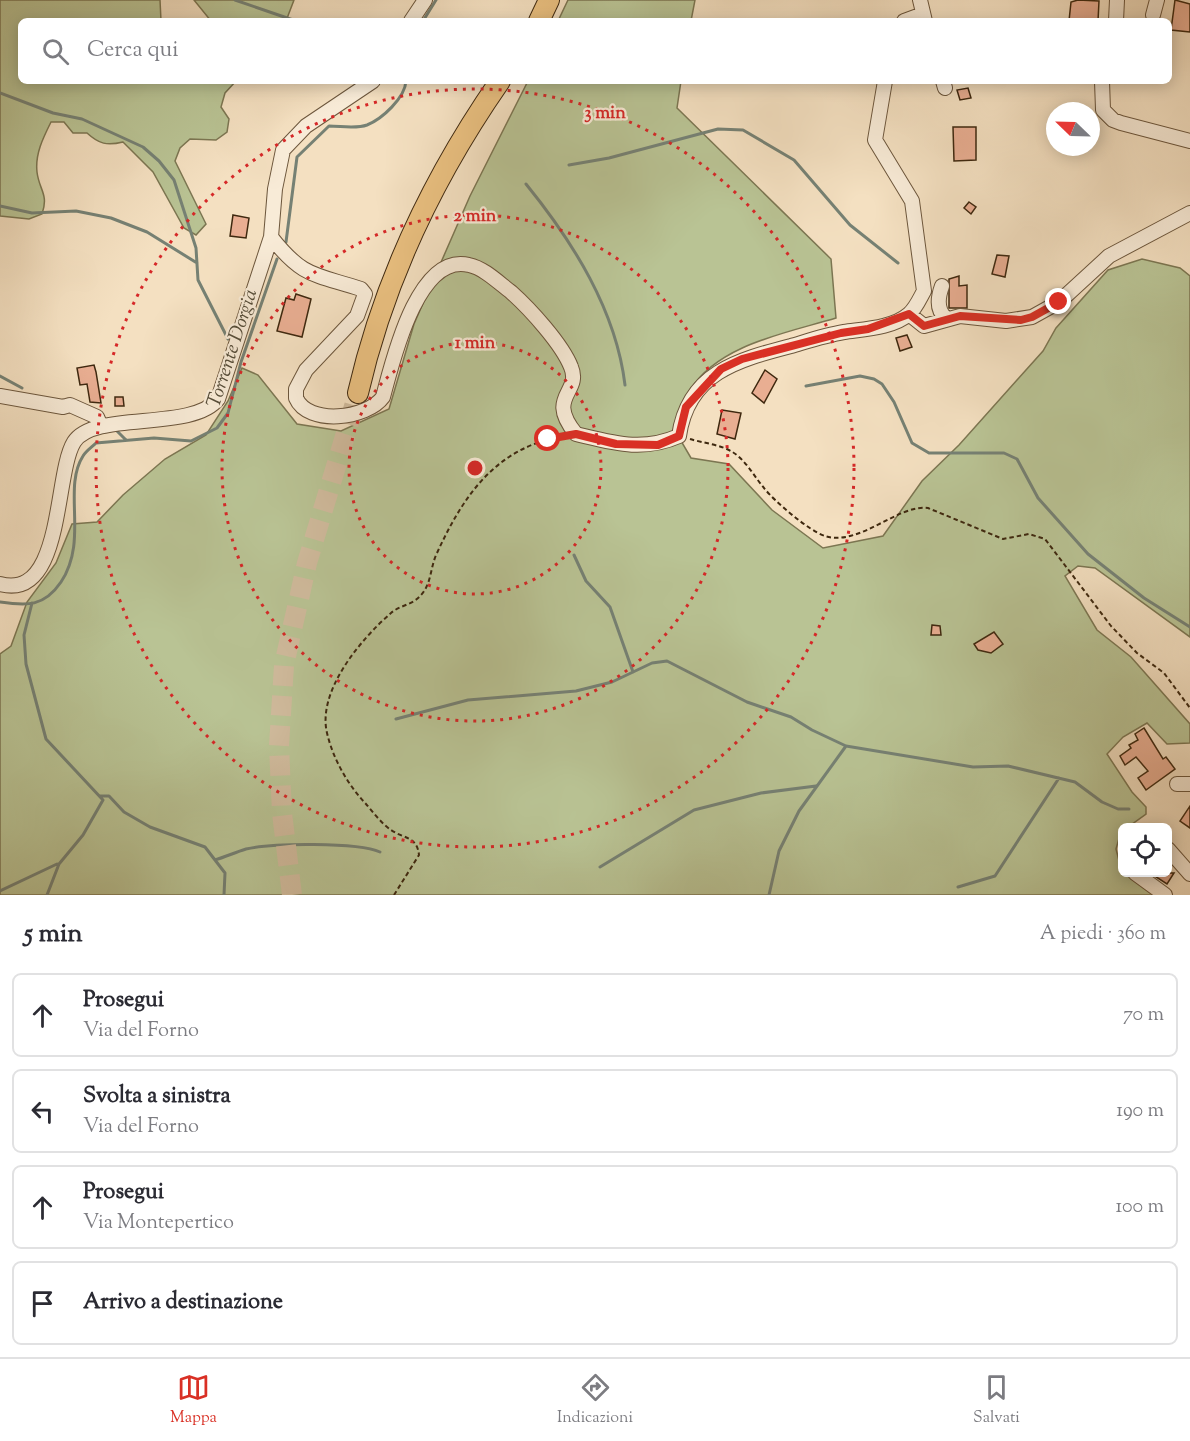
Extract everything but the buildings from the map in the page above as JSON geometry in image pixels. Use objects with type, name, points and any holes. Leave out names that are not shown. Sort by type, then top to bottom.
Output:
[{"type":"highway","points":[[540,18],[549,0]]},
{"type":"highway","points":[[358,393],[376,324],[409,237],[443,170],[498,84]]},
{"type":"street","points":[[413,18],[425,0]]},
{"type":"street","points":[[1116,18],[1117,0]]},
{"type":"street","points":[[1153,15],[1156,0]]},
{"type":"street","points":[[0,584],[15,586],[24,584],[34,574],[48,549],[71,448],[81,434],[101,426],[200,412],[218,399],[271,237],[274,189],[283,150],[306,126],[369,84]]},
{"type":"street","points":[[271,237],[291,262],[308,273],[361,288],[365,294],[357,316],[300,379],[296,398],[306,410],[315,414],[339,416],[377,405],[383,398],[403,329],[417,300],[436,274],[446,268],[468,265],[496,280],[518,299],[570,363],[572,380],[562,408],[563,415],[576,434],[616,444],[658,445],[679,436],[686,407],[721,369],[742,359],[841,333],[868,329],[909,314],[924,291],[912,201],[875,140],[884,84]]},
{"type":"street","points":[[1102,84],[1103,110],[1113,120],[1190,141]]},
{"type":"street","points":[[909,314],[924,326],[946,318],[960,316],[1006,321],[1032,317],[1059,302],[1109,256],[1190,213]]},
{"type":"street","points":[[942,286],[938,301],[941,314],[946,318]]},
{"type":"street","points":[[0,396],[63,407],[70,405],[97,417],[101,426]]},
{"type":"street","points":[[1172,854],[1190,874]]},
{"type":"street","points":[[1140,877],[1165,895]]},
{"type":"path","points":[[394,895],[419,855],[418,848],[409,838],[392,831],[350,786],[327,732],[328,696],[342,671],[392,612],[422,595],[429,582],[436,553],[473,488],[489,470],[506,458],[548,439],[576,434]]},
{"type":"path","points":[[679,436],[733,452],[765,490],[811,529],[824,536],[836,538],[871,530],[916,506],[928,508],[1003,539],[1029,534],[1046,539],[1112,626],[1137,653],[1164,673],[1190,708]]},
{"type":"green space","points":[[0,0],[160,0],[161,18],[18,18],[18,84],[233,84],[225,93],[221,107],[229,119],[227,132],[216,140],[190,139],[180,148],[175,161],[206,224],[196,235],[184,228],[153,172],[123,142],[104,143],[95,140],[87,133],[73,133],[64,122],[51,122],[38,152],[37,172],[44,197],[42,214],[29,219],[0,216]]},
{"type":"green space","points":[[194,0],[294,0],[287,18],[209,18]]},
{"type":"green space","points":[[568,0],[695,0],[692,18],[559,18]]},
{"type":"green space","points":[[526,84],[681,84],[677,108],[831,259],[836,318],[756,342],[718,361],[690,390],[674,429],[691,458],[729,464],[772,510],[823,548],[883,536],[922,481],[959,445],[1043,351],[1056,328],[1108,270],[1142,259],[1180,268],[1190,276],[1190,637],[1095,568],[1078,566],[1065,576],[1097,630],[1131,657],[1190,724],[1190,743],[1167,744],[1147,723],[1123,737],[1107,754],[1132,792],[1146,807],[1146,814],[1134,823],[1118,823],[1116,849],[1118,877],[1133,877],[1156,895],[0,895],[0,654],[11,646],[27,602],[56,563],[72,524],[97,522],[123,495],[165,459],[206,435],[228,401],[242,368],[258,375],[297,424],[341,431],[389,409],[414,324],[470,196]]},
{"type":"waterway","points":[[235,0],[287,18]]},
{"type":"waterway","name":"Torrente Dorgia","points":[[425,18],[436,0]]},
{"type":"waterway","name":"Torrente Dorgia","points":[[286,242],[297,157],[329,126],[363,126],[379,118],[397,101],[406,84]]},
{"type":"waterway","points":[[0,93],[53,113],[82,119],[143,147],[159,161],[174,180],[196,248],[198,280],[228,339]]},
{"type":"waterway","points":[[569,165],[609,158],[718,129],[743,130],[794,160],[850,225],[898,263]]},
{"type":"waterway","points":[[526,184],[560,229],[590,278],[612,330],[625,385]]},
{"type":"waterway","points":[[0,206],[32,213],[76,211],[111,218],[147,232],[197,263]]},
{"type":"waterway","name":"Torrente Dorgia","points":[[0,602],[34,603],[48,596],[61,582],[69,566],[73,549],[77,469],[84,454],[96,443],[154,438],[191,441],[217,428],[228,413],[241,362],[277,259]]},
{"type":"waterway","points":[[0,376],[22,388]]},
{"type":"waterway","points":[[806,386],[860,376],[874,379],[882,384],[894,402],[912,443],[929,453],[1004,453],[1017,459],[1038,498],[1088,554],[1144,598],[1190,627]]},
{"type":"waterway","points":[[117,431],[126,440]]},
{"type":"waterway","points":[[574,555],[586,581],[610,607],[633,672]]},
{"type":"waterway","points":[[32,603],[24,635],[26,664],[46,739],[103,800],[83,835],[59,864],[47,895]]},
{"type":"waterway","points":[[396,719],[468,700],[576,691],[612,682],[652,663],[667,661],[747,702],[791,717],[846,746],[973,767],[1008,766],[1075,782],[1102,802],[1118,809],[1129,809]]},
{"type":"waterway","points":[[769,895],[779,851],[799,811],[846,746]]},
{"type":"waterway","points":[[958,887],[995,876],[1059,778]]},
{"type":"waterway","points":[[600,867],[694,810],[761,793],[816,786]]},
{"type":"waterway","points":[[100,796],[109,796],[124,812],[150,827],[205,847],[225,873],[224,895]]},
{"type":"waterway","points":[[215,860],[258,847],[314,844],[353,846],[380,852]]},
{"type":"waterway","points":[[0,891],[57,864]]},
{"type":"tunnel","points":[[292,895],[282,813],[279,746],[284,665],[307,563],[358,393]]},
{"type":"route","points":[[548,439],[576,434],[616,444],[658,445],[679,436],[686,407],[721,369],[742,359],[841,333],[868,329],[909,314],[924,326],[960,316],[1006,321],[1021,320],[1032,317],[1059,302]]}]
